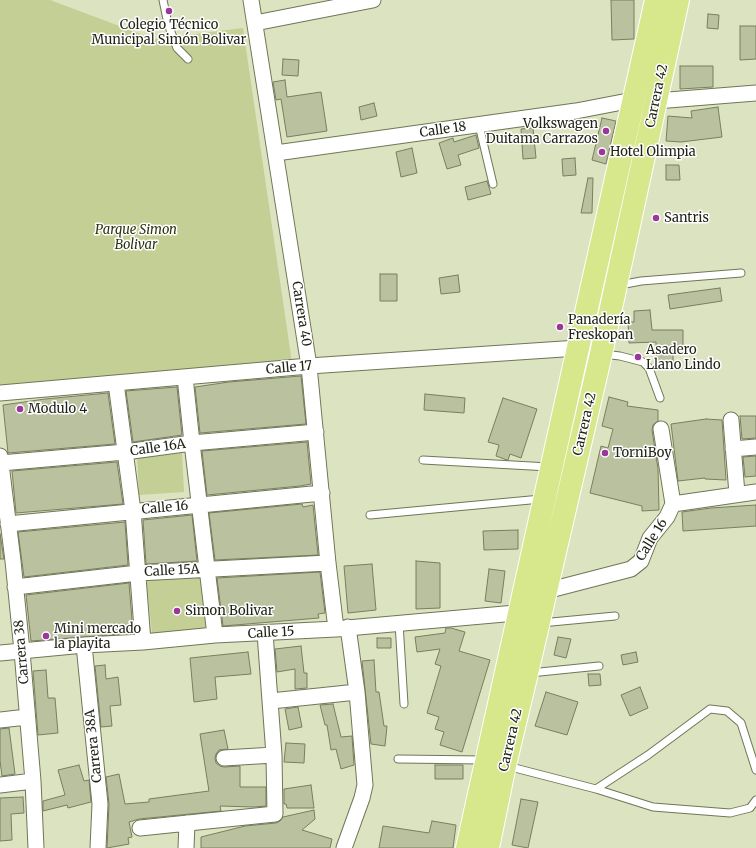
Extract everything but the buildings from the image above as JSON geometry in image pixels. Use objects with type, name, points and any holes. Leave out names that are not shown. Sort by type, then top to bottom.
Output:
[{"type":"highway","name":"Carrera 42","points":[[488,848],[496,763],[518,614],[656,0]]},
{"type":"highway","name":"Carrera 42","points":[[467,848],[527,673],[601,354],[678,0]]},
{"type":"street","name":"Carrera 40","points":[[251,0],[309,366],[328,563],[356,692],[365,785],[362,798],[344,848]]},
{"type":"street","points":[[255,23],[373,0]]},
{"type":"street","points":[[656,101],[756,93]]},
{"type":"street","name":"Calle 18","points":[[276,153],[576,111],[633,100]]},
{"type":"street","name":"Calle 17","points":[[0,393],[309,366],[578,348]]},
{"type":"street","points":[[185,377],[216,635]]},
{"type":"street","points":[[116,383],[126,452],[144,642]]},
{"type":"street","points":[[731,420],[737,494]]},
{"type":"street","points":[[662,429],[673,504]]},
{"type":"street","name":"Calle 16A","points":[[0,460],[126,452],[192,443],[316,432]]},
{"type":"street","points":[[733,449],[756,447]]},
{"type":"street","name":"Carrera 38","points":[[0,460],[3,505],[8,524],[7,562],[16,587],[22,651],[33,781],[36,848]]},
{"type":"street","name":"Calle 16","points":[[542,608],[631,570],[641,561],[650,538],[667,517],[673,504],[756,492]]},
{"type":"street","name":"Calle 16","points":[[8,524],[322,493]]},
{"type":"street","name":"Calle 15A","points":[[16,587],[138,573],[328,563]]},
{"type":"street","name":"Calle 15","points":[[0,653],[216,635],[342,628],[518,614],[542,608]]},
{"type":"street","points":[[140,828],[275,814],[271,700],[265,633]]},
{"type":"street","name":"Carrera 38A","points":[[84,645],[100,804],[98,848]]},
{"type":"street","points":[[271,700],[356,692]]},
{"type":"street","points":[[0,720],[27,717]]},
{"type":"street","points":[[224,758],[274,755]]},
{"type":"street","points":[[0,785],[33,781]]},
{"type":"street","points":[[186,848],[187,823]]},
{"type":"lane","points":[[163,0],[168,24],[177,48],[188,59]]},
{"type":"lane","points":[[479,125],[494,184]]},
{"type":"lane","points":[[616,286],[640,281],[741,273]]},
{"type":"lane","points":[[601,354],[620,356],[643,362],[648,368],[660,398]]},
{"type":"lane","points":[[423,460],[551,467]]},
{"type":"lane","points":[[370,515],[544,499]]},
{"type":"lane","points":[[542,608],[614,616]]},
{"type":"lane","points":[[399,623],[404,704]]},
{"type":"lane","points":[[527,673],[599,666]]},
{"type":"lane","points":[[596,790],[648,755],[710,709],[727,711],[741,723],[756,770]]},
{"type":"lane","points":[[398,759],[496,763],[653,807],[730,813],[750,808],[756,800]]},
{"type":"green space","name":"Parque Simon Bolivar","points":[[0,0],[50,0],[154,39],[243,28],[292,363],[0,386]]},
{"type":"green space","points":[[182,453],[184,492],[139,495],[137,455]]},
{"type":"green space","points":[[202,574],[206,629],[152,633],[146,578]]},
{"type":"place","name":"Colegio Técnico Municipal Simón Bolivar","points":[[169,11]]},
{"type":"place","name":"Volkswagen Duitama Carrazos","points":[[606,131]]},
{"type":"place","name":"Hotel Olimpia","points":[[602,152]]},
{"type":"place","name":"Santris","points":[[656,218]]},
{"type":"place","name":"Panadería Freskopan","points":[[560,327]]},
{"type":"place","name":"Asadero Llano Lindo","points":[[638,357]]},
{"type":"place","name":"Modulo 4","points":[[20,409]]},
{"type":"place","name":"TorniBoy","points":[[605,453]]},
{"type":"place","name":"Simon Bolivar","points":[[177,611]]},
{"type":"place","name":"Mini mercado la playita","points":[[46,636]]}]
